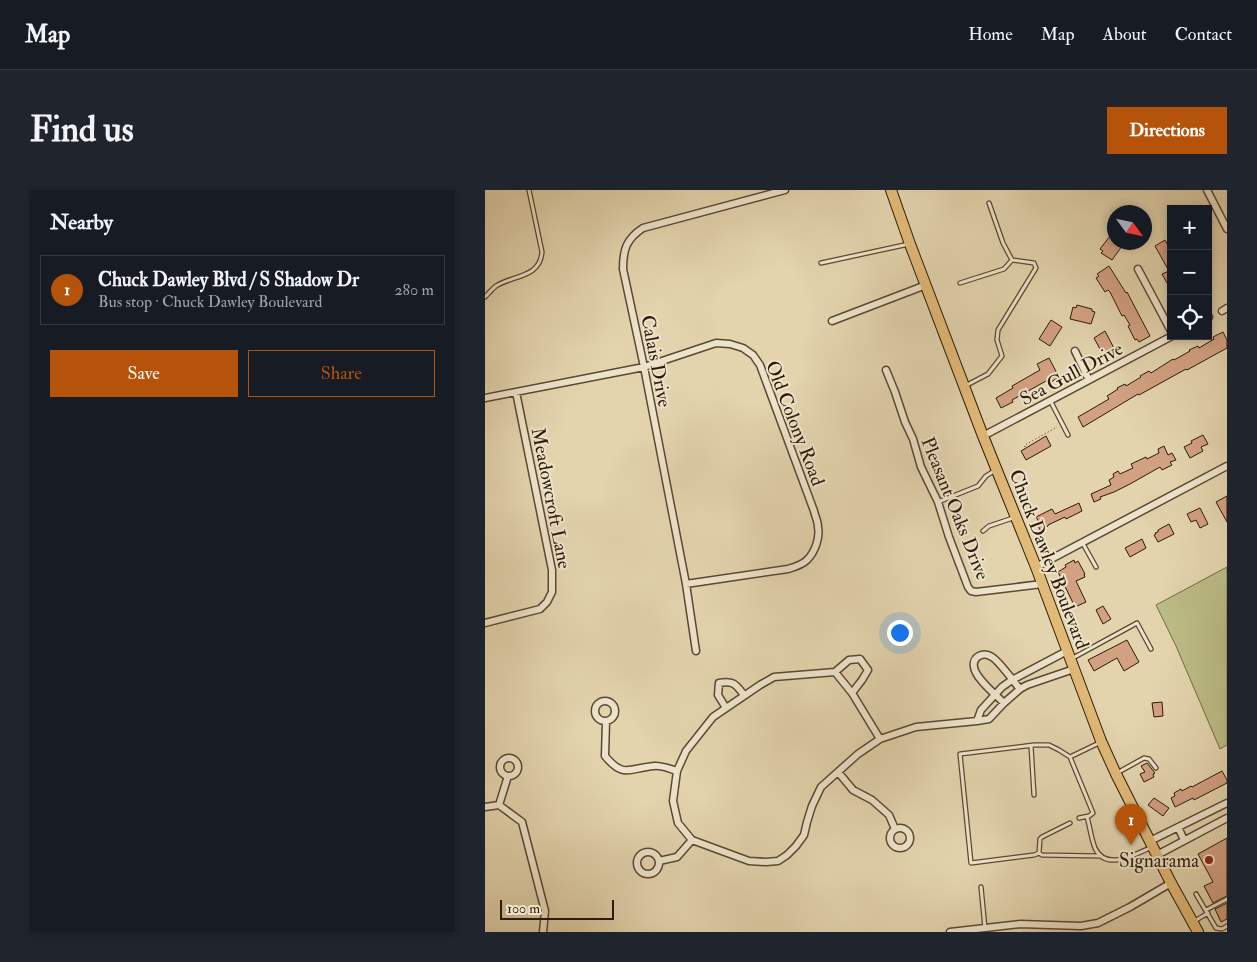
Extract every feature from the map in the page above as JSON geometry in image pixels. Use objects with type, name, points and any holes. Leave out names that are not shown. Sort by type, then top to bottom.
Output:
[{"type":"main road","name":"Chuck Dawley Boulevard","points":[[891,190],[983,436],[1036,566],[1101,741],[1171,884],[1198,932]]},
{"type":"street","name":"Calais Drive","points":[[696,652],[686,584],[623,269],[623,256],[627,243],[633,234],[643,228],[785,190]]},
{"type":"street","points":[[1207,190],[1227,229]]},
{"type":"street","points":[[1138,269],[1167,323]]},
{"type":"street","points":[[832,321],[926,285]]},
{"type":"street","name":"Sea Gull Drive","points":[[983,436],[1167,339]]},
{"type":"street","name":"Old Colony Road","points":[[485,398],[644,367],[716,343],[730,344],[743,348],[753,355],[760,365],[818,526],[819,537],[808,560],[799,566],[686,584]]},
{"type":"street","points":[[1075,351],[1089,380]]},
{"type":"street","name":"Pleasant Oaks Drive","points":[[886,370],[905,422],[913,438],[921,466],[938,502],[968,587],[971,591],[976,592],[1042,584]]},
{"type":"street","name":"Meadowcroft Lane","points":[[485,623],[540,609],[547,602],[552,592],[552,570],[517,392]]},
{"type":"street","points":[[1036,566],[1227,466]]},
{"type":"street","points":[[1004,703],[977,676],[974,662],[977,657],[981,654],[987,654],[993,657],[1020,689]]},
{"type":"street","points":[[977,721],[981,710],[1002,687],[1012,680],[1069,655]]},
{"type":"street","points":[[852,693],[868,670],[860,659],[849,660],[835,672],[774,677],[759,685],[713,717],[686,751],[677,771],[673,801],[678,823],[692,840],[749,861],[766,862],[778,860],[787,855],[804,835],[812,806],[821,787],[858,754],[880,739],[916,727],[989,719],[1020,689],[1074,669]]},
{"type":"street","points":[[835,672],[852,693],[880,739]]},
{"type":"street","points":[[726,708],[718,696],[719,684],[727,682],[735,685],[744,695]]},
{"type":"street","points":[[606,721],[605,756],[613,766],[627,771],[656,765],[677,771]]},
{"type":"street","points":[[838,772],[853,790],[872,800],[889,815],[895,829]]},
{"type":"street","points":[[499,805],[508,776]]},
{"type":"street","points":[[1153,848],[1178,827],[1227,803]]},
{"type":"street","points":[[485,807],[499,805],[522,822],[545,911],[543,932]]},
{"type":"street","points":[[1153,848],[1184,840],[1227,818]]},
{"type":"street","points":[[1178,827],[1184,840]]},
{"type":"street","points":[[659,861],[677,857],[692,840]]},
{"type":"street","points":[[950,932],[1020,924],[1081,926],[1098,923],[1171,884]]},
{"type":"lane","points":[[485,297],[498,285],[534,270],[540,262],[542,252],[529,190]]},
{"type":"lane","points":[[989,203],[1003,243],[1012,260]]},
{"type":"lane","points":[[821,263],[910,244]]},
{"type":"lane","points":[[960,283],[1004,269],[1012,260]]},
{"type":"lane","points":[[964,386],[987,374],[1002,356],[997,340],[998,330],[1036,268],[1034,264],[1012,260]]},
{"type":"lane","points":[[1050,401],[1068,435]]},
{"type":"lane","points":[[938,502],[978,486],[990,472],[997,469]]},
{"type":"lane","points":[[983,531],[989,526],[1016,516]]},
{"type":"lane","points":[[1082,542],[1096,567]]},
{"type":"lane","points":[[1069,655],[1137,623],[1151,649]]},
{"type":"lane","points":[[1069,758],[1101,741]]},
{"type":"lane","points":[[1039,853],[971,864],[960,754],[1049,745],[1059,750],[1069,758],[1093,813],[1087,817],[1079,818]]},
{"type":"lane","points":[[1031,746],[1034,795]]},
{"type":"lane","points":[[1116,774],[1144,758],[1149,759],[1156,768]]},
{"type":"lane","points":[[1087,817],[1096,848],[1105,859],[1123,859],[1153,848]]},
{"type":"lane","points":[[1039,853],[1042,836],[1070,823]]},
{"type":"lane","points":[[1039,853],[1042,856],[1101,856]]},
{"type":"lane","points":[[981,887],[985,928]]},
{"type":"lane","points":[[1197,894],[1216,928],[1222,929],[1227,926]]},
{"type":"lane","points":[[1193,922],[1227,899]]},
{"type":"path","points":[[1026,446],[1062,424]]},
{"type":"green space","points":[[1227,567],[1227,745],[1220,749],[1176,646],[1156,605]]},
{"type":"building","points":[[1107,240],[1107,250],[1119,250],[1112,260],[1101,253],[1103,251],[1100,249]]},
{"type":"building","points":[[1165,240],[1167,244],[1167,267],[1155,246]]},
{"type":"building","points":[[1109,266],[1127,292],[1150,336],[1139,342],[1137,339],[1135,340],[1128,326],[1130,325],[1124,315],[1122,316],[1110,292],[1108,290],[1105,292],[1096,278],[1099,276],[1097,274]]},
{"type":"building","points":[[1167,272],[1167,283],[1162,274]]},
{"type":"building","points":[[1077,305],[1092,309],[1095,312],[1091,324],[1070,319],[1073,307],[1076,308]]},
{"type":"building","points":[[1051,320],[1062,327],[1050,346],[1039,339]]},
{"type":"building","points":[[1105,331],[1116,352],[1105,358],[1094,338]]},
{"type":"building","points":[[1223,332],[1227,340],[1227,348],[1138,394],[1083,427],[1078,417],[1109,399],[1107,396],[1117,388],[1125,384],[1126,386],[1149,371],[1151,373],[1189,350],[1198,346],[1199,348]]},
{"type":"building","points":[[1049,358],[1059,377],[1048,384],[1046,381],[1001,408],[996,398],[1013,388],[1012,386],[1040,370],[1037,364]]},
{"type":"building","points":[[1203,435],[1208,444],[1201,447],[1203,451],[1190,458],[1184,447]]},
{"type":"building","points":[[1046,436],[1051,446],[1026,460],[1021,451]]},
{"type":"building","points":[[1164,446],[1168,455],[1172,453],[1176,460],[1170,462],[1172,465],[1162,470],[1160,467],[1114,492],[1100,497],[1101,499],[1094,502],[1091,494],[1111,485],[1109,480],[1114,477],[1113,474],[1118,471],[1120,474],[1133,468],[1131,464],[1159,453],[1158,449]]},
{"type":"building","points":[[1227,496],[1227,522],[1216,502]]},
{"type":"building","points":[[1079,503],[1082,511],[1066,519],[1065,517],[1040,530],[1036,517],[1052,509],[1055,514]]},
{"type":"building","points":[[1200,508],[1208,524],[1200,528],[1196,520],[1191,522],[1187,514]]},
{"type":"building","points":[[1169,524],[1174,534],[1158,542],[1154,535],[1155,533]]},
{"type":"building","points":[[1142,539],[1146,548],[1130,557],[1125,548]]},
{"type":"building","points":[[1074,560],[1075,563],[1078,561],[1085,574],[1085,577],[1076,581],[1086,602],[1075,607],[1058,572]]},
{"type":"building","points":[[1103,606],[1111,619],[1103,624],[1096,610]]},
{"type":"building","points":[[1127,640],[1139,662],[1124,671],[1117,658],[1094,671],[1088,660]]},
{"type":"building","points":[[1162,702],[1163,716],[1154,717],[1152,703]]},
{"type":"building","points":[[1147,763],[1155,773],[1153,774],[1154,777],[1144,782],[1140,774],[1145,772],[1141,766]]},
{"type":"building","points":[[1222,771],[1227,783],[1194,800],[1193,798],[1175,807],[1171,798],[1175,796],[1174,793],[1181,789],[1182,791],[1192,787]]},
{"type":"building","points":[[1154,798],[1169,808],[1163,816],[1148,805]]},
{"type":"building","points":[[1227,838],[1227,896],[1213,903],[1204,886],[1213,882],[1198,854]]},
{"type":"building","points":[[1227,903],[1227,919],[1221,922],[1215,909]]},
{"type":"place","name":"Chuck Dawley Blvd / S Shadow Dr","points":[[1131,845]]},
{"type":"place","name":"Signarama","points":[[1209,860]]}]
